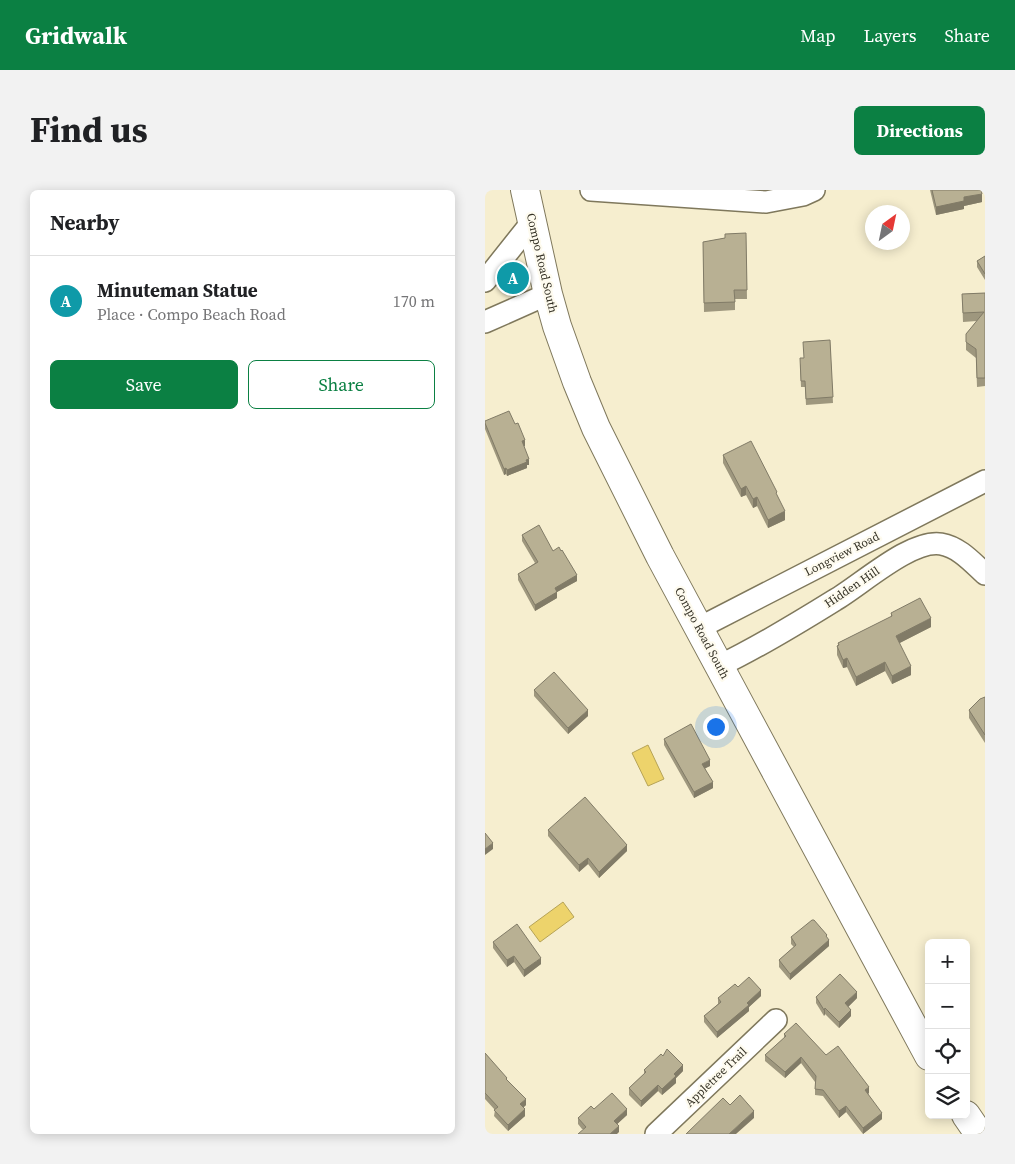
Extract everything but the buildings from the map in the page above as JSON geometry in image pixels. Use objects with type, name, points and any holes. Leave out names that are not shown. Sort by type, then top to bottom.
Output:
[{"type":"street","name":"Compo Road South","points":[[525,190],[548,294],[565,353],[596,428],[639,516],[925,1049]]},
{"type":"street","points":[[591,190],[766,202],[813,190]]},
{"type":"street","points":[[485,281],[531,222]]},
{"type":"street","points":[[485,322],[548,294]]},
{"type":"street","name":"Longview Road","points":[[699,628],[985,481]]},
{"type":"street","name":"Hidden Hill","points":[[719,666],[740,656],[837,599],[887,564],[923,545],[941,544],[958,550],[985,574]]},
{"type":"street","name":"Appletree Trail","points":[[657,1134],[776,1020]]},
{"type":"street","points":[[969,1119],[979,1134]]},
{"type":"shaded area","points":[[648,745],[664,779],[648,786],[632,753]]},
{"type":"shaded area","points":[[563,902],[574,917],[540,942],[529,927]]},
{"type":"place","name":"Minuteman Statue","points":[[513,278]]}]
